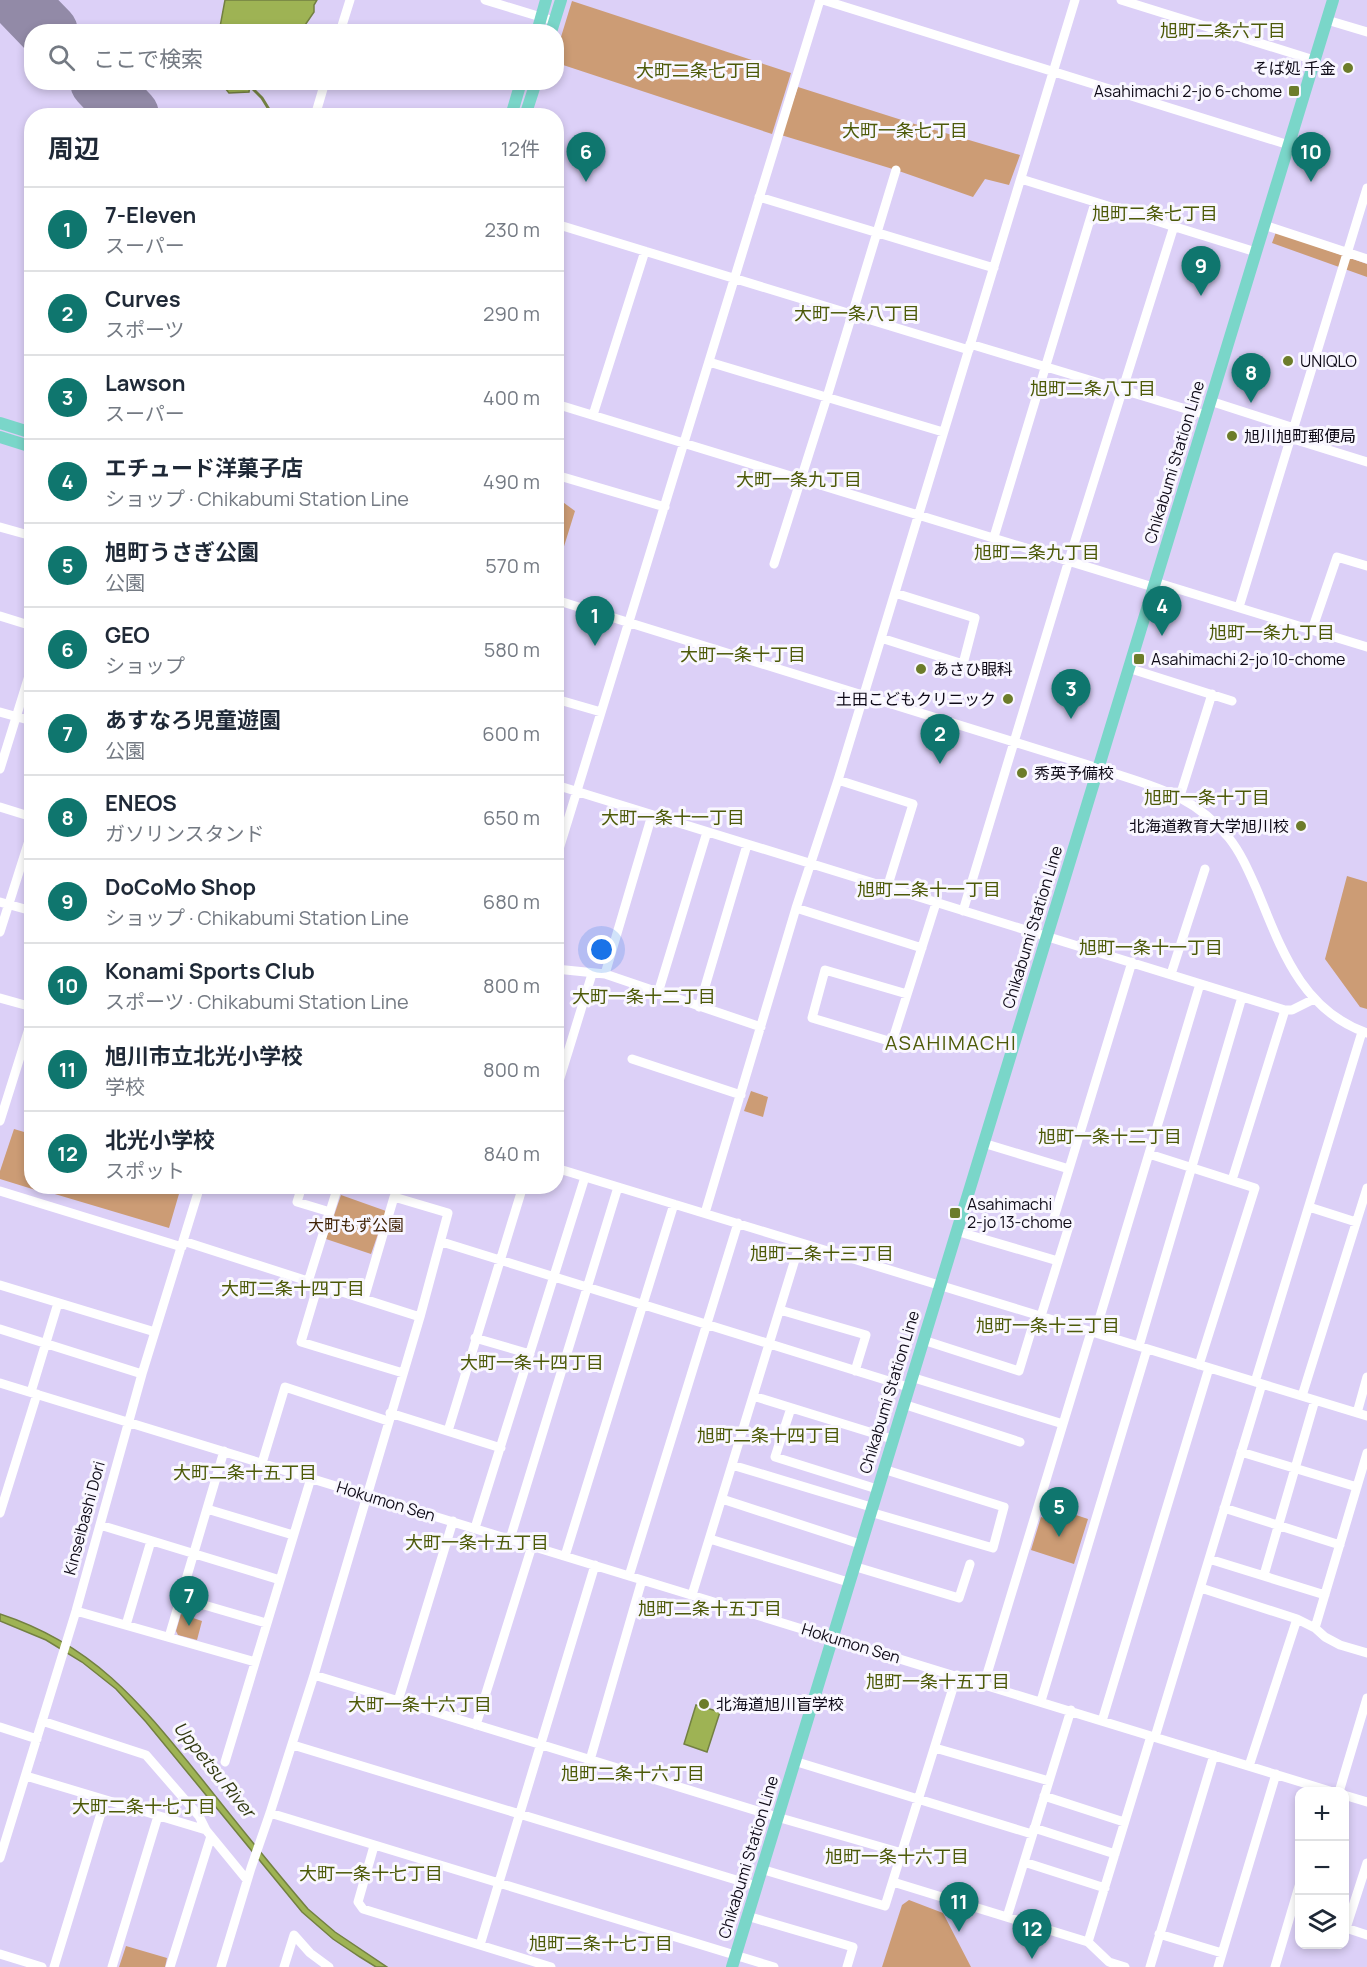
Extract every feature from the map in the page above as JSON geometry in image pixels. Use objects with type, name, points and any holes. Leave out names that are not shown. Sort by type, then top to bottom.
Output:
[{"type":"main road","points":[[539,24],[546,0]]},
{"type":"main road","points":[[554,24],[561,0]]},
{"type":"main road","name":"Chikabumi Station Line","points":[[733,1961],[1333,0]]},
{"type":"main road","points":[[513,108],[519,90]]},
{"type":"main road","points":[[528,108],[533,90]]},
{"type":"main road","points":[[0,425],[24,431]]},
{"type":"main road","points":[[0,437],[24,444]]},
{"type":"street","points":[[342,24],[350,0]]},
{"type":"street","points":[[485,0],[541,17],[550,24]]},
{"type":"street","points":[[564,835],[759,197],[822,0],[1288,145]]},
{"type":"street","points":[[705,1213],[796,908],[838,780],[1075,0]]},
{"type":"street","points":[[1121,0],[1314,60]]},
{"type":"street","points":[[1327,20],[1367,32]]},
{"type":"street","points":[[317,108],[323,90]]},
{"type":"street","points":[[774,564],[896,170]]},
{"type":"street","points":[[1021,180],[1256,252]]},
{"type":"street","points":[[1239,607],[1367,188]]},
{"type":"street","points":[[759,197],[994,268]]},
{"type":"street","points":[[994,537],[1095,203]]},
{"type":"street","points":[[1264,225],[1367,259]]},
{"type":"street","points":[[564,226],[851,315],[1046,366],[1206,415]]},
{"type":"street","points":[[963,911],[1069,560],[1174,226]]},
{"type":"street","points":[[593,415],[645,251]]},
{"type":"street","points":[[709,362],[943,432]]},
{"type":"street","points":[[1210,401],[1294,428]]},
{"type":"street","points":[[564,406],[1069,560],[1239,607],[1367,647]]},
{"type":"street","points":[[1290,438],[1367,462]]},
{"type":"street","points":[[564,477],[665,507]]},
{"type":"street","points":[[0,527],[24,534]]},
{"type":"street","points":[[1312,630],[1337,556],[1367,566]]},
{"type":"street","points":[[880,638],[963,664],[975,618],[894,593]]},
{"type":"street","points":[[564,602],[1098,768],[1180,796],[1213,822],[1240,854],[1286,959],[1298,980],[1314,999],[1336,1017],[1365,1033],[1309,1206],[1201,1588],[1124,1822],[1088,1942]]},
{"type":"street","points":[[0,616],[24,624]]},
{"type":"street","points":[[1128,668],[1233,701]]},
{"type":"street","points":[[0,769],[24,692]]},
{"type":"street","points":[[1180,796],[1212,694]]},
{"type":"street","points":[[564,701],[602,712]]},
{"type":"street","points":[[0,712],[24,719]]},
{"type":"street","points":[[838,780],[913,804],[887,888]]},
{"type":"street","points":[[564,788],[1285,1010],[1292,1010],[1314,999]]},
{"type":"street","points":[[0,807],[24,814]]},
{"type":"street","points":[[605,974],[652,815]]},
{"type":"street","points":[[658,993],[707,832]]},
{"type":"street","points":[[699,1007],[747,844]]},
{"type":"street","points":[[0,932],[4,903],[24,852]]},
{"type":"street","points":[[1171,974],[1205,869]]},
{"type":"street","points":[[4,903],[24,909]]},
{"type":"street","points":[[907,994],[825,970],[812,1018],[892,1042],[936,903]]},
{"type":"street","points":[[796,908],[922,948]]},
{"type":"street","points":[[922,1340],[1019,1371],[1069,1226],[1053,1221],[1132,962]]},
{"type":"street","points":[[564,970],[605,974],[761,1027]]},
{"type":"street","points":[[564,1061],[592,974]]},
{"type":"street","points":[[984,1684],[1200,984]]},
{"type":"street","points":[[1041,1701],[1143,1348],[1191,1167],[1242,997]]},
{"type":"street","points":[[0,998],[24,1005]]},
{"type":"street","points":[[1232,1180],[1285,1010]]},
{"type":"street","points":[[0,1121],[24,1044]]},
{"type":"street","points":[[632,1059],[741,1095]]},
{"type":"street","points":[[983,1143],[1069,1169]]},
{"type":"street","points":[[1102,1721],[1255,1188],[1149,1154]]},
{"type":"street","points":[[564,1170],[1367,1416]]},
{"type":"street","points":[[475,1528],[585,1177]]},
{"type":"street","points":[[510,1539],[618,1187]]},
{"type":"street","points":[[1302,1396],[1367,1188]]},
{"type":"street","points":[[0,1191],[420,1317]]},
{"type":"street","name":"Kinseibashi Dori","points":[[0,1858],[76,1611],[128,1422],[198,1194]]},
{"type":"street","points":[[300,1194],[297,1202],[330,1212]]},
{"type":"street","points":[[336,1194],[313,1284],[302,1342],[403,1373]]},
{"type":"street","points":[[448,1431],[521,1194]]},
{"type":"street","points":[[221,1967],[314,1675],[442,1242],[448,1213],[394,1197],[364,1299]]},
{"type":"street","points":[[566,1556],[674,1204]]},
{"type":"street","points":[[1309,1206],[1356,1222]]},
{"type":"street","points":[[629,1576],[738,1223]]},
{"type":"street","points":[[956,1230],[1058,1261]]},
{"type":"street","points":[[442,1242],[855,1371],[910,1382],[1063,1424]]},
{"type":"street","points":[[692,1595],[800,1243]]},
{"type":"street","points":[[0,1285],[155,1332]]},
{"type":"street","points":[[0,1513],[58,1303]]},
{"type":"street","points":[[780,1310],[866,1335],[855,1371]]},
{"type":"street","points":[[0,1329],[142,1374]]},
{"type":"street","points":[[475,1338],[530,1354]]},
{"type":"street","points":[[1357,1413],[1367,1377]]},
{"type":"street","name":"Hokumon Sen","points":[[0,1383],[1317,1787]]},
{"type":"street","points":[[262,1463],[285,1387],[389,1417],[448,1431],[501,1448]]},
{"type":"street","points":[[753,1396],[892,1439]]},
{"type":"street","points":[[1264,1575],[1315,1400]]},
{"type":"street","points":[[903,1404],[1020,1442]]},
{"type":"street","points":[[791,1408],[775,1457],[877,1489]]},
{"type":"street","points":[[169,1637],[224,1451]]},
{"type":"street","points":[[1241,1452],[1357,1487]]},
{"type":"street","points":[[1315,1628],[1367,1453]]},
{"type":"street","points":[[732,1465],[993,1548],[1004,1507],[883,1469]]},
{"type":"street","points":[[225,1762],[311,1478]]},
{"type":"street","points":[[722,1499],[860,1544]]},
{"type":"street","points":[[1224,1508],[1340,1545]]},
{"type":"street","points":[[207,1509],[293,1535]]},
{"type":"street","points":[[398,1701],[453,1521]]},
{"type":"street","points":[[100,1525],[280,1580]]},
{"type":"street","points":[[710,1539],[848,1582]]},
{"type":"street","points":[[126,1625],[151,1541]]},
{"type":"street","points":[[476,1725],[532,1546]]},
{"type":"street","points":[[1209,1559],[1325,1594]]},
{"type":"street","points":[[853,1566],[959,1598],[970,1564]]},
{"type":"street","points":[[480,1945],[596,1565]]},
{"type":"street","points":[[590,1760],[642,1580]]},
{"type":"street","points":[[1201,1588],[1297,1619],[1340,1645],[1367,1652]]},
{"type":"street","points":[[180,1598],[267,1623]]},
{"type":"street","points":[[76,1611],[255,1662]]},
{"type":"street","points":[[1249,1766],[1297,1619]]},
{"type":"street","points":[[314,1675],[902,1853]]},
{"type":"street","points":[[761,1869],[885,1906],[957,1675]]},
{"type":"street","points":[[1340,1787],[1367,1698]]},
{"type":"street","points":[[1007,1917],[1071,1710]]},
{"type":"street","points":[[42,1721],[146,1755],[199,1816],[209,1833],[247,1880]]},
{"type":"street","points":[[0,1727],[37,1739]]},
{"type":"street","points":[[292,1745],[756,1886]]},
{"type":"street","points":[[934,1748],[1049,1781]]},
{"type":"street","points":[[1150,1967],[1214,1755]]},
{"type":"street","points":[[794,1761],[918,1800],[1115,1854]]},
{"type":"street","points":[[1218,1967],[1276,1774]]},
{"type":"street","points":[[26,1776],[209,1833]]},
{"type":"street","points":[[1044,1796],[1124,1822]]},
{"type":"street","points":[[1349,1797],[1367,1802]]},
{"type":"street","points":[[54,1967],[105,1800]]},
{"type":"street","points":[[270,1813],[499,1882],[733,1961],[774,1967]]},
{"type":"street","points":[[112,1967],[158,1816]]},
{"type":"street","points":[[170,1967],[209,1833]]},
{"type":"street","points":[[374,1846],[358,1902],[363,1909],[551,1967]]},
{"type":"street","points":[[1024,1862],[1105,1888]]},
{"type":"street","points":[[1367,1863],[1346,1928],[1367,1935]]},
{"type":"street","points":[[893,1882],[1088,1942],[1109,1962],[1125,1967]]},
{"type":"street","points":[[1275,1967],[1296,1895]]},
{"type":"street","points":[[747,1916],[853,1947],[847,1967]]},
{"type":"street","points":[[1159,1934],[1222,1953]]},
{"type":"street","points":[[284,1967],[294,1935],[310,1953],[329,1967]]},
{"type":"street","points":[[0,1954],[42,1967]]},
{"type":"green space","points":[[572,1],[791,73],[772,134],[564,65],[564,27]]},
{"type":"green space","points":[[798,87],[1020,155],[1009,185],[985,179],[973,197],[896,170],[781,135]]},
{"type":"green space","points":[[1276,232],[1367,264],[1367,277],[1272,243]]},
{"type":"green space","points":[[564,503],[575,511],[564,546]]},
{"type":"green space","points":[[1347,876],[1367,882],[1367,1009],[1360,1007],[1325,959]]},
{"type":"green space","points":[[751,1091],[768,1097],[763,1117],[744,1111]]},
{"type":"green space","points":[[14,1129],[24,1132],[24,1186],[0,1179],[0,1171]]},
{"type":"green space","points":[[55,1194],[179,1194],[169,1228]]},
{"type":"green space","name":"大町もず公園","points":[[341,1195],[386,1211],[371,1254],[326,1239]]},
{"type":"green space","points":[[1067,1512],[1088,1519],[1074,1564],[1031,1550],[1041,1517],[1063,1524]]},
{"type":"green space","points":[[181,1614],[202,1621],[197,1640],[178,1635],[176,1631]]},
{"type":"green space","points":[[909,1900],[943,1913],[971,1967],[882,1967],[902,1905]]},
{"type":"green space","points":[[126,1946],[167,1958],[165,1967],[119,1967]]},
{"type":"shaded area","points":[[225,0],[317,0],[314,12],[306,24],[221,24]]},
{"type":"shaded area","points":[[227,90],[249,90],[249,92],[229,93]]},
{"type":"shaded area","points":[[0,1614],[63,1642],[114,1680],[158,1726],[308,1909],[335,1932],[387,1967],[376,1967],[360,1957],[333,1939],[302,1912],[146,1722],[116,1689],[82,1662],[46,1640],[0,1621]]},
{"type":"shaded area","points":[[696,1705],[720,1712],[707,1752],[684,1744]]},
{"type":"waterway","points":[[254,90],[268,108]]},
{"type":"runway","points":[[18,0],[41,24]]},
{"type":"runway","points":[[107,90],[123,108]]},
{"type":"place","name":"そば処 千金","points":[[1348,68]]},
{"type":"place","name":"Asahimachi 2-jo 6-chome","points":[[1294,91]]},
{"type":"place","name":"GEO","points":[[586,182]]},
{"type":"place","name":"Konami Sports Club","points":[[1311,182]]},
{"type":"place","name":"DoCoMo Shop","points":[[1201,296]]},
{"type":"place","name":"UNIQLO","points":[[1288,361]]},
{"type":"place","name":"ENEOS","points":[[1251,403]]},
{"type":"place","name":"旭川旭町郵便局","points":[[1232,436]]},
{"type":"place","name":"エチュード洋菓子店","points":[[1162,636]]},
{"type":"place","name":"7-Eleven","points":[[595,646]]},
{"type":"place","name":"Asahimachi 2-jo 10-chome","points":[[1139,659]]},
{"type":"place","name":"あさひ眼科","points":[[921,669]]},
{"type":"place","name":"土田こどもクリニック","points":[[1008,699]]},
{"type":"place","name":"Lawson","points":[[1071,719]]},
{"type":"place","name":"Curves","points":[[940,764]]},
{"type":"place","name":"秀英予備校","points":[[1022,773]]},
{"type":"place","name":"北海道教育大学旭川校","points":[[1301,826]]},
{"type":"place","name":"Asahimachi 2-jo 13-chome","points":[[955,1213]]},
{"type":"place","name":"旭町うさぎ公園","points":[[1059,1537]]},
{"type":"place","name":"あすなろ児童遊園","points":[[189,1626]]},
{"type":"place","name":"北海道旭川盲学校","points":[[704,1704]]},
{"type":"place","name":"旭川市立北光小学校","points":[[959,1932]]},
{"type":"place","name":"北光小学校","points":[[1032,1959]]},
{"type":"district","name":"旭町二条六丁目","points":[[1223,30]]},
{"type":"district","name":"大町二条七丁目","points":[[699,70]]},
{"type":"district","name":"大町一条七丁目","points":[[905,130]]},
{"type":"district","name":"旭町二条七丁目","points":[[1155,213]]},
{"type":"district","name":"大町一条八丁目","points":[[857,313]]},
{"type":"district","name":"旭町二条八丁目","points":[[1093,388]]},
{"type":"district","name":"大町一条九丁目","points":[[799,479]]},
{"type":"district","name":"旭町二条九丁目","points":[[1037,552]]},
{"type":"district","name":"旭町一条九丁目","points":[[1272,632]]},
{"type":"district","name":"大町一条十丁目","points":[[743,654]]},
{"type":"district","name":"旭町一条十丁目","points":[[1207,797]]},
{"type":"district","name":"大町一条十一丁目","points":[[673,817]]},
{"type":"district","name":"旭町二条十一丁目","points":[[929,889]]},
{"type":"district","name":"旭町一条十一丁目","points":[[1151,947]]},
{"type":"district","name":"大町一条十二丁目","points":[[644,996]]},
{"type":"district","name":"ASAHIMACHI","points":[[951,1042]]},
{"type":"district","name":"旭町一条十二丁目","points":[[1110,1136]]},
{"type":"district","name":"旭町二条十三丁目","points":[[822,1253]]},
{"type":"district","name":"大町二条十四丁目","points":[[293,1288]]},
{"type":"district","name":"旭町一条十三丁目","points":[[1048,1325]]},
{"type":"district","name":"大町一条十四丁目","points":[[532,1362]]},
{"type":"district","name":"旭町二条十四丁目","points":[[769,1435]]},
{"type":"district","name":"大町二条十五丁目","points":[[245,1472]]},
{"type":"district","name":"大町一条十五丁目","points":[[477,1542]]},
{"type":"district","name":"旭町二条十五丁目","points":[[710,1608]]},
{"type":"district","name":"旭町一条十五丁目","points":[[938,1681]]},
{"type":"district","name":"大町一条十六丁目","points":[[420,1704]]},
{"type":"district","name":"旭町二条十六丁目","points":[[633,1773]]},
{"type":"district","name":"大町二条十七丁目","points":[[144,1806]]},
{"type":"district","name":"旭町一条十六丁目","points":[[897,1856]]},
{"type":"district","name":"大町一条十七丁目","points":[[371,1873]]},
{"type":"district","name":"旭町二条十七丁目","points":[[601,1943]]},
{"type":"water label","name":"Uppetsu River","points":[[215,1769]]}]
